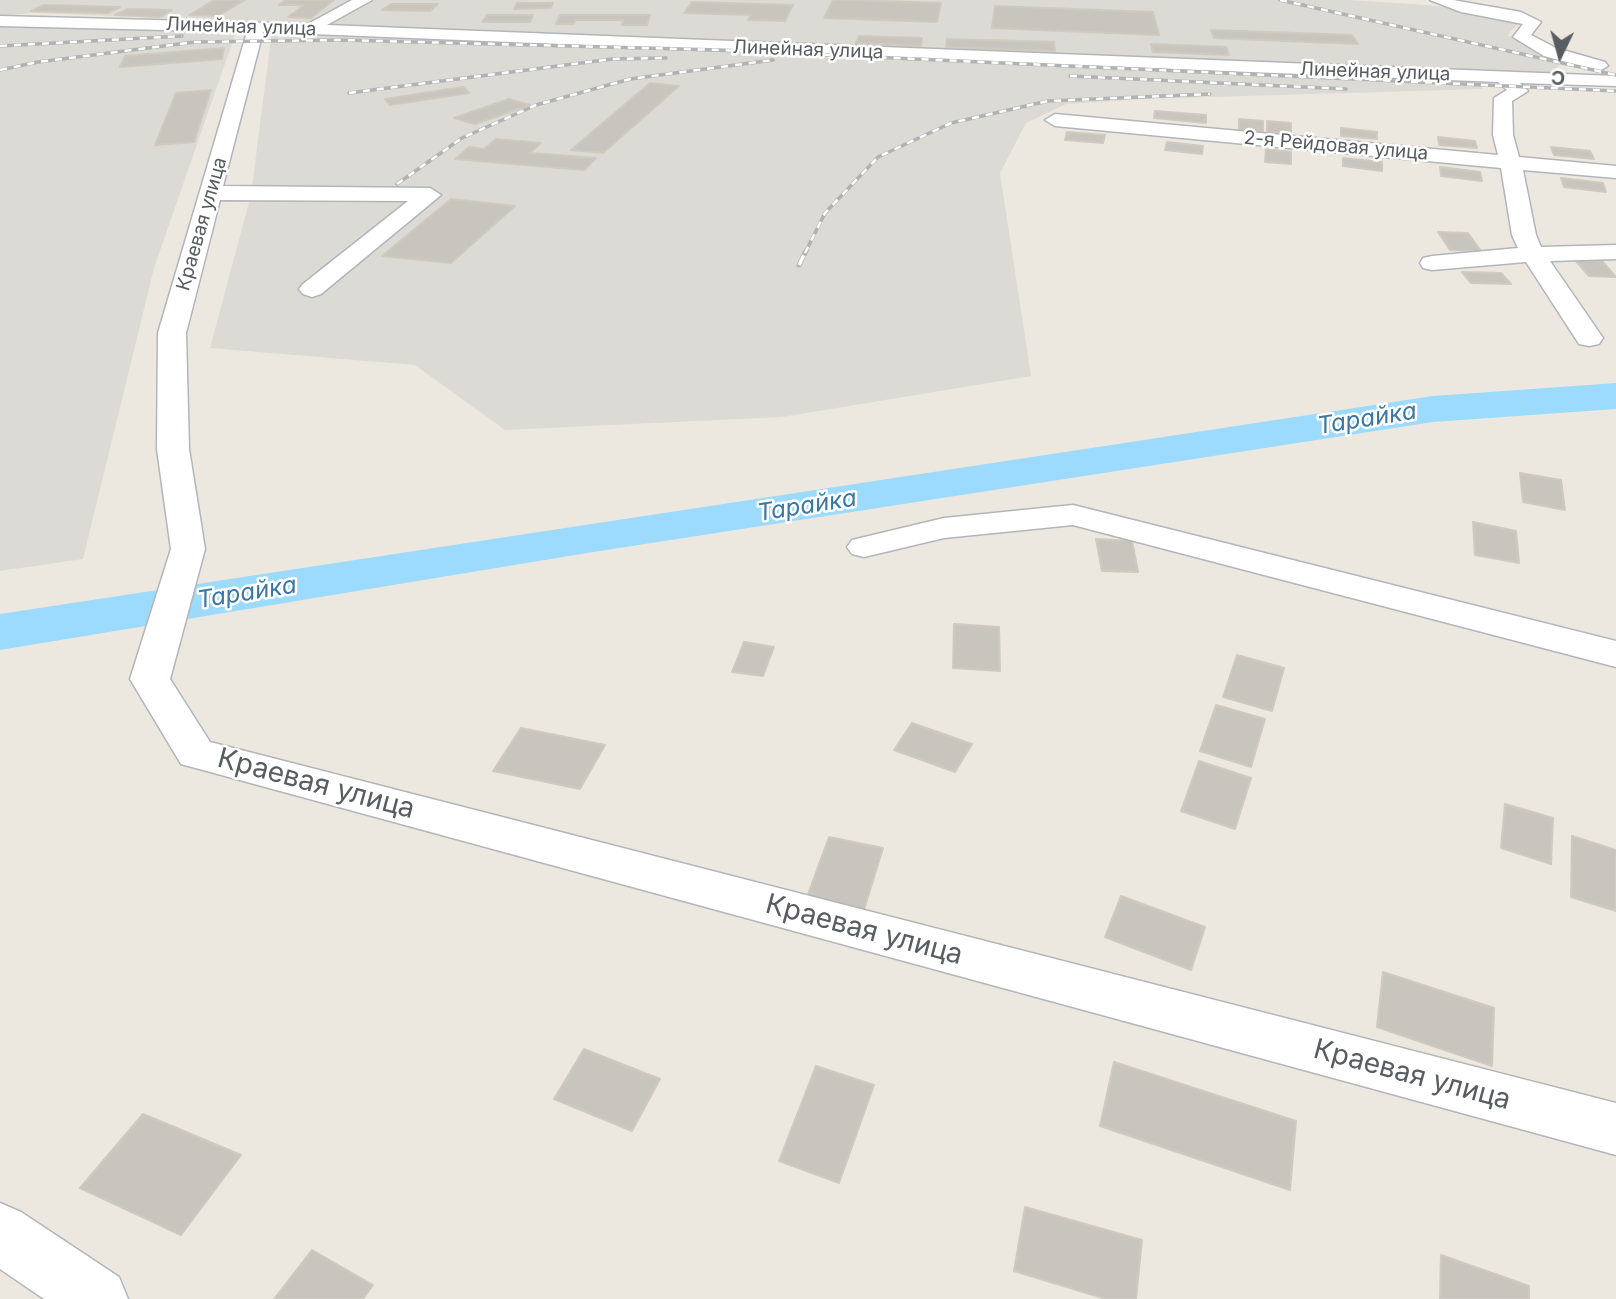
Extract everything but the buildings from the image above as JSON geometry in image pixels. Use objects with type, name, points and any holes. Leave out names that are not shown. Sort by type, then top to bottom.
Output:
[{"type":"street","points":[[312,30],[326,18],[364,0]]},
{"type":"street","points":[[1438,0],[1466,9],[1533,22],[1521,37],[1550,52],[1616,70]]},
{"type":"street","points":[[0,20],[32,5]]},
{"type":"street","name":"Линейная улица","points":[[0,20],[256,27],[1616,81]]},
{"type":"street","name":"Краевая улица","points":[[256,27],[172,333],[173,449],[188,549],[150,679],[196,753],[1616,1129]]},
{"type":"street","points":[[1503,77],[1519,91],[1503,98],[1503,135],[1524,235],[1533,254],[1589,338]]},
{"type":"street","name":"2-я Рейдовая улица","points":[[1055,120],[1616,172]]},
{"type":"street","points":[[211,193],[430,195],[312,289]]},
{"type":"street","points":[[1432,263],[1533,254],[1616,252]]},
{"type":"street","points":[[863,547],[944,527],[1073,515],[1159,534],[1276,568],[1616,654]]},
{"type":"street","points":[[0,1233],[97,1299]]},
{"type":"shaded area","points":[[0,0],[1349,0],[1428,5],[1502,15],[1520,22],[1507,35],[1564,60],[1552,73],[33,13],[0,16]]},
{"type":"shaded area","points":[[0,27],[236,32],[154,268],[83,559],[0,571]]},
{"type":"shaded area","points":[[272,31],[1474,79],[1483,89],[1143,99],[1066,104],[1026,123],[1000,173],[1031,376],[782,417],[505,430],[415,365],[210,348],[251,195]]},
{"type":"waterway","name":"Тарайка","points":[[0,632],[587,538],[1433,409],[1616,396]]},
{"type":"railway","points":[[1280,0],[1616,75]]},
{"type":"railway","points":[[0,46],[182,36]]},
{"type":"railway","points":[[0,70],[38,62],[195,42],[342,40],[719,50],[1616,91]]},
{"type":"railway","points":[[349,93],[612,59],[666,58]]},
{"type":"railway","points":[[397,184],[462,138],[536,105],[630,79],[773,60]]},
{"type":"railway","points":[[1070,76],[1346,89]]},
{"type":"railway","points":[[799,265],[825,213],[878,157],[951,123],[1048,101],[1210,94]]}]
